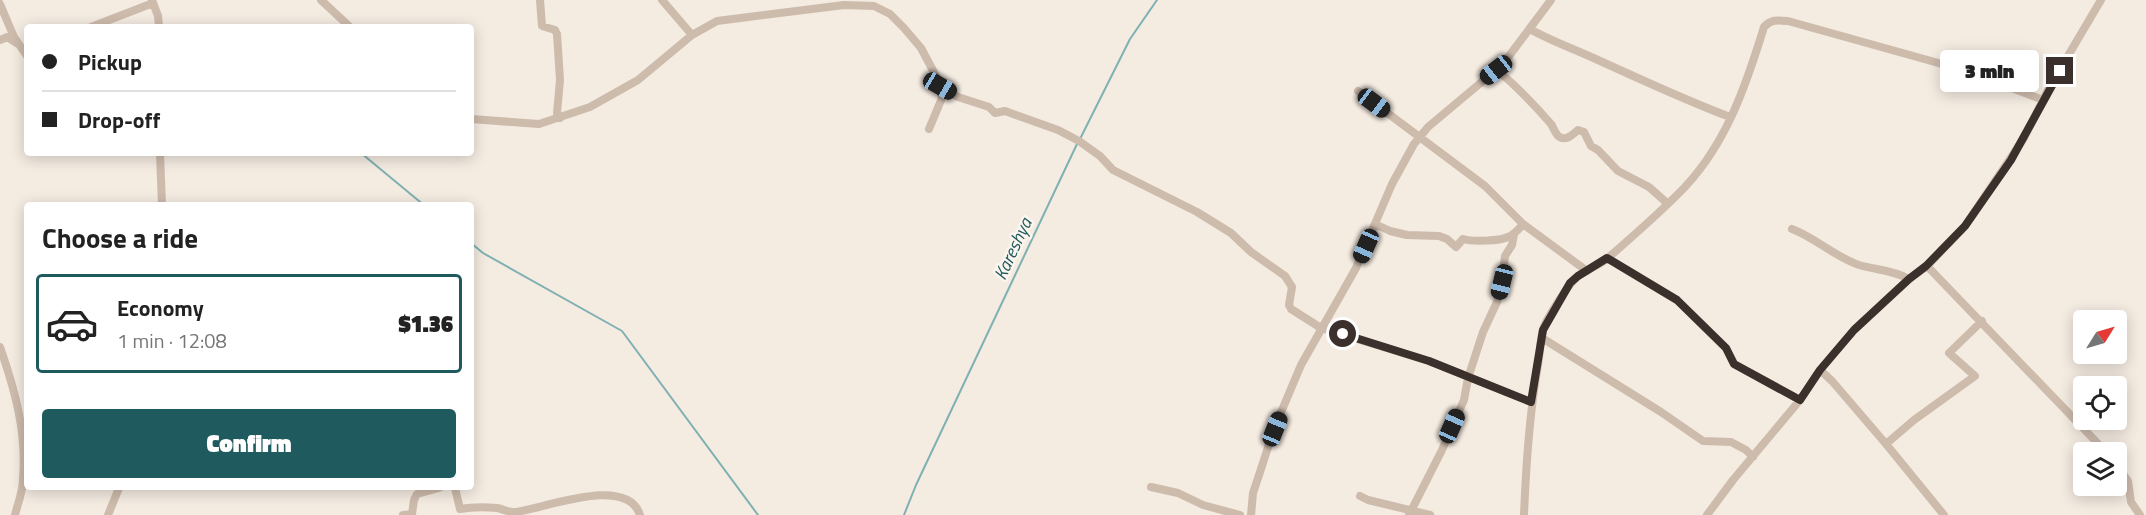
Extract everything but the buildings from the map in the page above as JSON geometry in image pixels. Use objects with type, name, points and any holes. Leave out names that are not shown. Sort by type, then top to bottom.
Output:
[{"type":"street","points":[[321,0],[347,24]]},
{"type":"street","points":[[540,0],[542,26],[555,30],[557,34],[560,80],[557,113],[560,118]]},
{"type":"street","points":[[662,0],[692,35]]},
{"type":"street","points":[[799,10],[802,0]]},
{"type":"street","points":[[874,6],[883,0]]},
{"type":"street","points":[[1251,515],[1253,493],[1275,429],[1301,365],[1356,268],[1392,184],[1419,137],[1451,106],[1496,70],[1551,0]]},
{"type":"street","points":[[1707,515],[1854,330],[1926,266],[1965,226],[2024,138],[2043,100],[2101,0]]},
{"type":"street","points":[[98,24],[152,2],[159,24]]},
{"type":"street","points":[[0,4],[14,37],[23,45]]},
{"type":"street","points":[[474,119],[527,125],[560,118],[590,107],[638,80],[692,35],[717,21],[844,5],[874,6],[890,14],[921,48],[940,86],[942,98],[928,129]]},
{"type":"street","points":[[1524,515],[1531,402],[1543,330],[1570,283],[1607,258],[1698,172],[1724,135],[1746,85],[1764,27],[1768,22],[1788,21],[1967,71],[2043,100]]},
{"type":"street","points":[[1530,28],[1551,41],[1681,99],[1730,117]]},
{"type":"street","points":[[0,40],[7,38],[23,45]]},
{"type":"street","points":[[1496,70],[1531,103],[1558,136],[1567,138],[1578,130],[1584,132],[1591,147],[1598,150],[1618,171],[1649,187],[1667,203]]},
{"type":"street","points":[[940,86],[958,97],[989,107],[996,112],[1005,111],[1058,130],[1100,156],[1113,170],[1197,212],[1231,233],[1251,252],[1285,276],[1292,287],[1289,305],[1291,309],[1321,328],[1429,361],[1531,402]]},
{"type":"street","points":[[1358,91],[1485,186],[1523,224],[1587,271]]},
{"type":"street","points":[[160,156],[162,202]]},
{"type":"street","points":[[1375,224],[1407,235],[1439,236],[1447,239],[1456,247],[1463,239],[1479,241],[1507,238],[1523,224]]},
{"type":"street","points":[[1792,229],[1853,262],[1900,274],[1909,279]]},
{"type":"street","points":[[1410,513],[1464,400],[1468,378],[1497,302],[1505,256],[1512,245],[1514,234]]},
{"type":"street","points":[[1607,258],[1677,300],[1726,348],[1734,364],[1800,400]]},
{"type":"street","points":[[1926,266],[1982,321],[2097,442]]},
{"type":"street","points":[[1886,444],[1975,376],[1949,353],[1982,321]]},
{"type":"street","points":[[1542,338],[1703,441],[1731,442],[1746,450],[1753,457]]},
{"type":"street","points":[[0,347],[16,393],[23,440],[24,480],[15,515]]},
{"type":"street","points":[[1820,370],[1886,444],[1944,515]]},
{"type":"street","points":[[2127,480],[2131,502],[2140,515]]},
{"type":"street","points":[[1151,487],[1178,492],[1203,506],[1240,515]]},
{"type":"street","points":[[108,515],[117,490]]},
{"type":"street","points":[[403,515],[412,514],[417,494],[432,490]]},
{"type":"street","points":[[455,490],[460,509],[497,508],[512,513],[543,507],[574,497],[617,496],[637,507],[640,515]]},
{"type":"street","points":[[1360,496],[1410,513],[1430,515]]},
{"type":"waterway","name":"Kareshya","points":[[1080,139],[1130,39],[1157,0]]},
{"type":"waterway","name":"Kareshya","points":[[904,515],[916,485],[1077,144]]},
{"type":"waterway","points":[[365,156],[420,202]]},
{"type":"waterway","points":[[474,246],[483,253],[622,331],[758,515]]},
{"type":"route","points":[[1343,334],[1429,361],[1531,402],[1543,330],[1570,283],[1607,258],[1677,300],[1714,334],[1726,348],[1734,364],[1800,400],[1820,370],[1854,330],[1926,266],[1965,226],[2011,160],[2060,71]]}]
